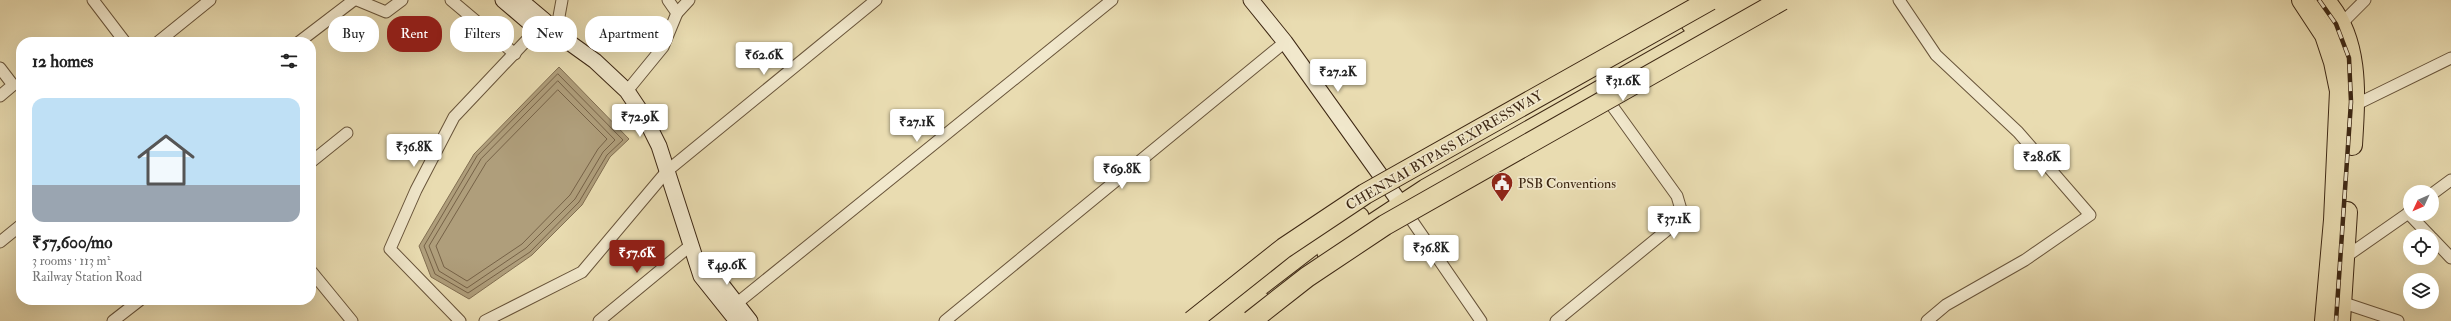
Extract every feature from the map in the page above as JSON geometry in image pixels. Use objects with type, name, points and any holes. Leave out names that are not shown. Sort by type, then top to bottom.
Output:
[{"type":"highway","name":"CHENNAI BYPASS EXPRESSWAY","points":[[1192,321],[1284,248],[1365,194],[1710,0]]},
{"type":"highway","points":[[1251,321],[1307,277],[1385,225],[1782,0]]},
{"type":"highway","points":[[2302,0],[2325,35],[2334,62],[2340,91],[2334,220],[2325,321]]},
{"type":"highway","points":[[2324,0],[2341,24],[2352,56],[2355,105],[2341,312]]},
{"type":"main road","points":[[503,0],[527,16]]},
{"type":"main road","points":[[520,0],[535,16]]},
{"type":"main road","points":[[1251,0],[1285,42],[1398,199]]},
{"type":"main road","points":[[1236,321],[1398,199],[1733,0]]},
{"type":"main road","points":[[1216,321],[1315,244],[1601,89],[1757,0]]},
{"type":"main road","points":[[577,49],[595,61],[627,91],[645,118],[668,171],[701,276],[737,321]]},
{"type":"main road","points":[[697,262],[708,267],[750,321]]},
{"type":"street","points":[[93,0],[121,37]]},
{"type":"street","points":[[164,37],[210,0]]},
{"type":"street","points":[[306,37],[354,0]]},
{"type":"street","points":[[357,0],[386,12],[402,0]]},
{"type":"street","points":[[451,0],[515,54]]},
{"type":"street","points":[[554,16],[562,0]]},
{"type":"street","points":[[668,0],[677,13]]},
{"type":"street","points":[[627,91],[663,47],[677,13],[689,0]]},
{"type":"street","points":[[485,321],[582,272],[668,171],[876,0]]},
{"type":"street","points":[[736,304],[1112,0]]},
{"type":"street","points":[[1899,0],[1936,55],[2018,132],[2090,215],[2025,260],[1946,305],[1927,321]]},
{"type":"street","points":[[2341,24],[2365,0]]},
{"type":"street","points":[[945,321],[1285,42]]},
{"type":"street","points":[[460,321],[390,249],[416,190],[454,117],[522,49]]},
{"type":"street","points":[[2355,105],[2451,58]]},
{"type":"street","points":[[0,68],[13,85],[0,96]]},
{"type":"street","points":[[1556,321],[1672,226],[1682,213],[1677,196],[1601,89]]},
{"type":"street","points":[[316,158],[347,133]]},
{"type":"street","points":[[2439,189],[2451,180]]},
{"type":"street","points":[[1398,199],[1481,321]]},
{"type":"street","points":[[2344,258],[2403,216]]},
{"type":"street","points":[[2417,221],[2424,229]]},
{"type":"street","points":[[0,242],[16,229]]},
{"type":"street","points":[[2439,245],[2451,258]]},
{"type":"street","points":[[599,321],[691,246]]},
{"type":"street","points":[[316,277],[349,320]]},
{"type":"street","points":[[114,321],[134,305]]},
{"type":"street","points":[[2341,312],[2398,321]]},
{"type":"water","points":[[559,67],[629,139],[610,157],[582,205],[532,255],[469,299],[431,277],[419,246],[474,154]]},
{"type":"railway","points":[[2319,0],[2336,24],[2349,58],[2351,102],[2336,321]]},
{"type":"place","name":"PSB Conventions","points":[[1502,202]]}]
